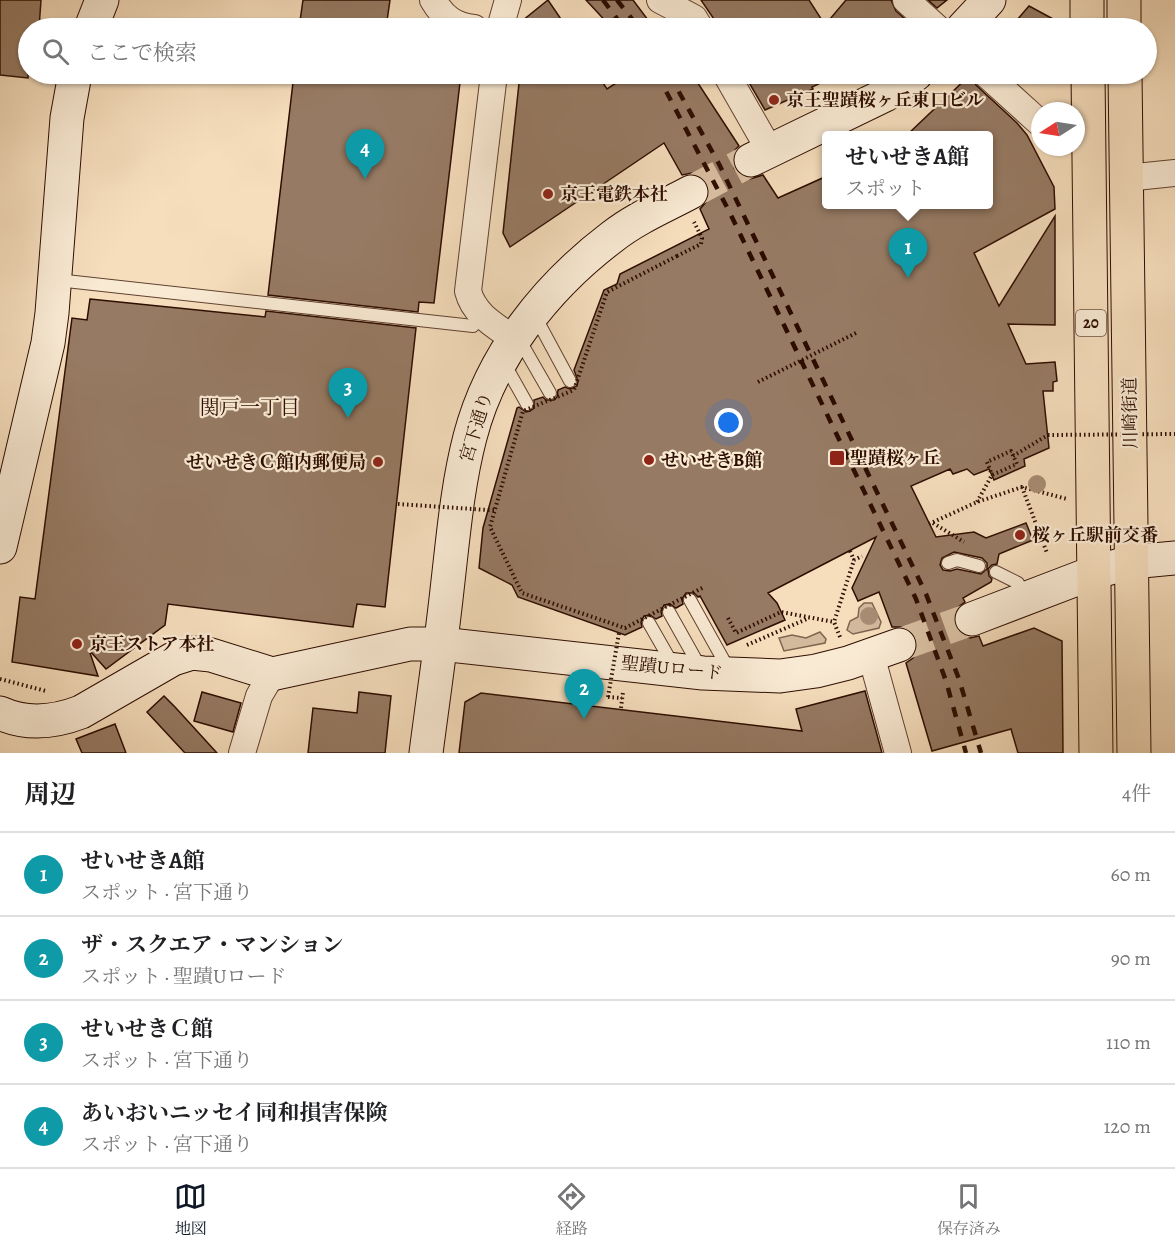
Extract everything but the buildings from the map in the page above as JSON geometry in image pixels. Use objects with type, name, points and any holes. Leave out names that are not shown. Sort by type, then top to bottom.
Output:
[{"type":"main road","points":[[1087,0],[1087,18]]},
{"type":"main road","points":[[1124,0],[1124,18]]},
{"type":"main road","name":"川崎街道","points":[[1085,107],[1087,84]]},
{"type":"main road","name":"川崎街道","points":[[1125,84],[1134,753]]},
{"type":"main road","name":"川崎街道","points":[[1082,156],[1095,572],[1096,753]]},
{"type":"street","points":[[94,18],[102,0]]},
{"type":"street","points":[[433,0],[440,13],[446,18]]},
{"type":"street","points":[[503,18],[508,0]]},
{"type":"street","points":[[660,0],[694,18]]},
{"type":"street","points":[[906,0],[926,18]]},
{"type":"street","points":[[972,18],[989,0]]},
{"type":"street","points":[[0,547],[48,343],[67,118],[73,84]]},
{"type":"street","points":[[493,84],[468,291],[471,304],[482,316],[517,337]]},
{"type":"street","points":[[730,84],[761,155],[885,95],[901,84]]},
{"type":"street","points":[[997,84],[1031,115]]},
{"type":"street","points":[[1126,178],[1175,173]]},
{"type":"street","name":"宮下通り","points":[[426,753],[458,494],[470,436],[485,394],[517,337],[557,285],[614,235],[646,215],[693,207]]},
{"type":"street","points":[[972,619],[1095,572],[1132,562],[1175,558]]},
{"type":"street","name":"聖蹟Uロード","points":[[272,674],[410,644],[441,644],[712,666],[780,676],[816,671],[885,650]]},
{"type":"street","points":[[885,650],[898,753]]},
{"type":"street","points":[[0,713],[14,719],[26,720],[54,720],[66,717],[81,712],[173,659],[192,653],[211,655],[272,674],[259,696],[242,753]]},
{"type":"lane","points":[[55,280],[473,327]]},
{"type":"lane","points":[[517,337],[570,381]]},
{"type":"lane","points":[[517,337],[550,393]]},
{"type":"lane","points":[[517,337],[527,404]]},
{"type":"lane","points":[[948,563],[957,560],[979,566]]},
{"type":"lane","points":[[996,573],[1018,583],[1024,599]]},
{"type":"lane","points":[[690,600],[712,666]]},
{"type":"lane","points":[[669,612],[712,666]]},
{"type":"lane","points":[[649,623],[712,666]]},
{"type":"path","points":[[693,207],[702,238],[700,244],[607,292],[574,390],[523,411],[489,527],[522,592],[621,627],[625,628],[704,587]]},
{"type":"path","points":[[758,382],[856,333]]},
{"type":"path","points":[[1013,456],[1048,435],[1175,434]]},
{"type":"path","points":[[977,502],[992,475],[1017,464],[1011,451],[987,462],[992,475]]},
{"type":"path","points":[[1022,487],[1047,553]]},
{"type":"path","points":[[971,547],[931,523],[977,502],[1022,487],[1071,500]]},
{"type":"path","points":[[398,504],[494,510]]},
{"type":"path","points":[[840,637],[834,622],[854,560],[850,551]]},
{"type":"path","points":[[854,560],[862,556]]},
{"type":"path","points":[[728,618],[736,633],[781,612],[834,622]]},
{"type":"path","points":[[712,666],[748,645],[810,618]]},
{"type":"path","points":[[621,627],[608,697],[622,698]]},
{"type":"path","points":[[621,708],[623,691]]},
{"type":"shaded area","points":[[864,603],[872,603],[881,622],[879,628],[853,634],[847,630],[850,621],[858,617],[859,608]]},
{"type":"shaded area","points":[[820,632],[826,639],[825,643],[784,651],[779,638],[792,635],[806,638]]},
{"type":"tunnel","points":[[691,192],[751,160]]},
{"type":"tunnel","points":[[899,645],[972,619]]},
{"type":"railway","points":[[603,0],[616,18]]},
{"type":"railway","points":[[617,0],[631,18]]},
{"type":"railway","points":[[662,84],[729,211],[916,599],[946,681],[966,753]]},
{"type":"railway","points":[[675,84],[719,164],[926,594],[959,679],[981,753]]},
{"type":"place","name":"京王聖蹟桜ヶ丘東口ビル","points":[[774,100]]},
{"type":"place","name":"あいおいニッセイ同和損害保険","points":[[365,179]]},
{"type":"place","name":"京王電鉄本社","points":[[548,194]]},
{"type":"place","name":"せいせきA館","points":[[908,278]]},
{"type":"place","name":"せいせきＣ館","points":[[348,418]]},
{"type":"place","name":"聖蹟桜ヶ丘","points":[[837,458]]},
{"type":"place","name":"せいせきB館","points":[[649,460]]},
{"type":"place","name":"せいせきＣ館内郵便局","points":[[378,462]]},
{"type":"place","name":"桜ヶ丘駅前交番","points":[[1020,535]]},
{"type":"place","name":"京王ストア本社","points":[[77,644]]},
{"type":"place","name":"ザ・スクエア・マンション","points":[[584,719]]},
{"type":"district","name":"関戸一丁目","points":[[250,407]]}]
